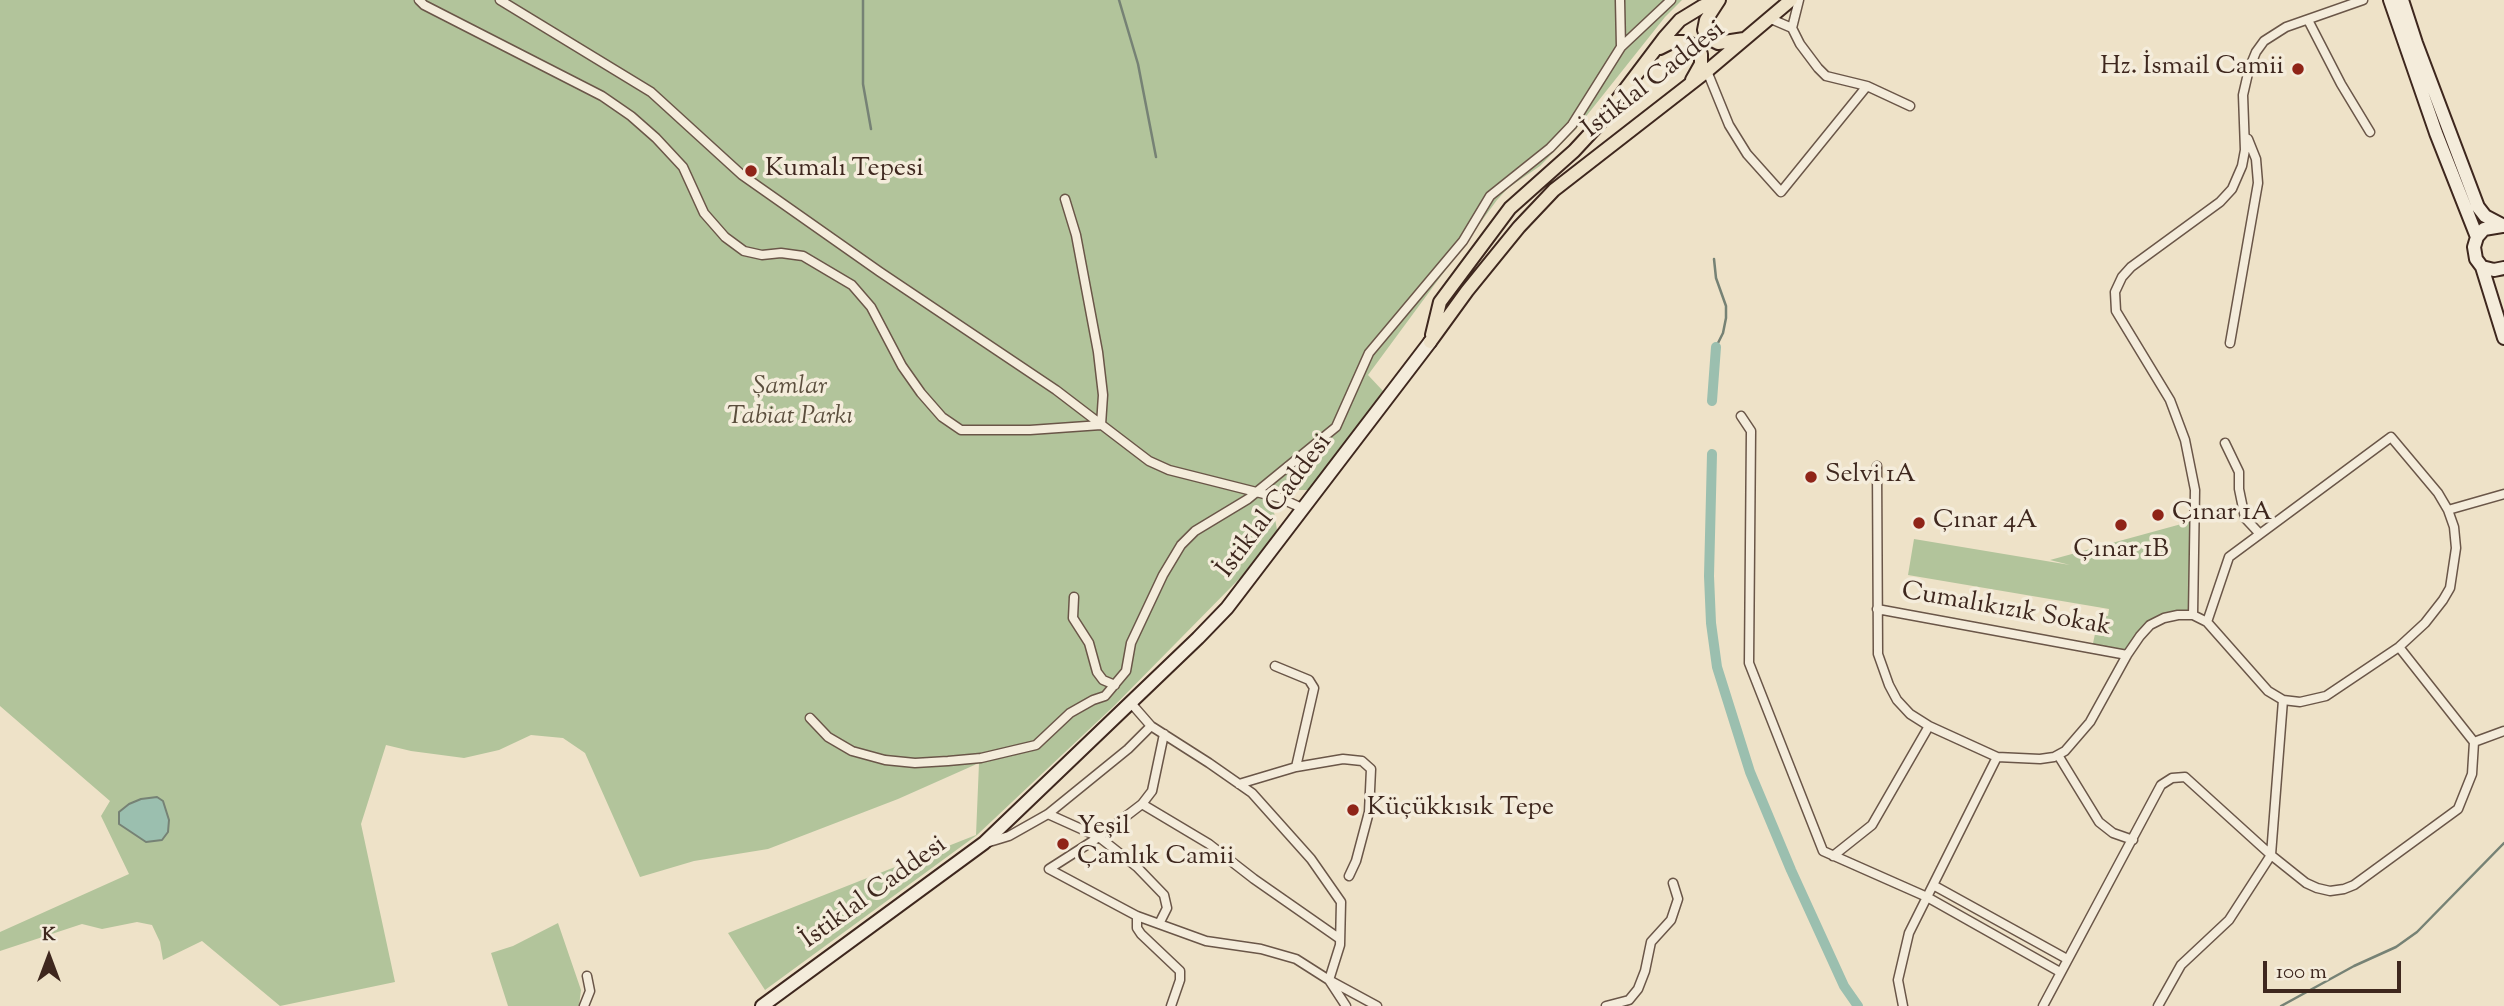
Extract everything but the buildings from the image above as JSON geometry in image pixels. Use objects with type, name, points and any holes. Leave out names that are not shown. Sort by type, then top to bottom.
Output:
[{"type":"main road","points":[[1718,0],[1706,20],[1704,30],[1708,38],[1718,43],[1748,38]]},
{"type":"main road","name":"İstiklal Caddesi","points":[[1430,342],[1440,302],[1510,208],[1574,151],[1599,124],[1680,20],[1718,0]]},
{"type":"main road","name":"İstiklal Caddesi","points":[[762,1006],[984,844],[1227,608],[1474,282],[1519,227],[1554,190],[1707,71],[1791,0]]},
{"type":"main road","points":[[2390,0],[2476,239],[2476,259],[2482,267],[2504,338]]},
{"type":"main road","points":[[2402,0],[2478,207],[2485,216],[2504,226]]},
{"type":"main road","points":[[1656,49],[1672,42],[1687,41],[1696,47],[1701,54],[1701,64],[1688,86]]},
{"type":"main road","points":[[2476,239],[2484,229],[2504,226]]},
{"type":"main road","points":[[2482,267],[2494,270],[2504,268]]},
{"type":"street","points":[[419,0],[424,5],[602,96],[631,116],[683,167],[704,213],[725,236],[744,251],[762,255],[781,253],[803,256],[852,285],[871,307],[902,366],[921,393],[942,417],[961,430],[1030,430],[1101,425]]},
{"type":"street","points":[[500,0],[652,92],[742,175],[1056,390],[1149,461],[1169,470],[1280,498],[1304,509]]},
{"type":"street","points":[[1620,0],[1621,47]]},
{"type":"street","points":[[810,718],[828,737],[852,751],[885,761],[915,763],[981,758],[1036,745],[1070,713],[1105,696],[1126,671],[1131,643],[1140,622],[1181,545],[1195,531],[1240,506],[1336,427],[1369,353],[1463,242],[1490,196],[1550,148],[1572,125],[1621,47],[1671,0]]},
{"type":"street","points":[[1792,28],[1799,0]]},
{"type":"street","points":[[2193,615],[2196,509],[2185,440],[2171,400],[2116,311],[2115,292],[2122,276],[2131,267],[2220,202],[2232,189],[2242,166],[2245,133],[2243,95],[2256,52],[2264,41],[2276,33],[2363,0]]},
{"type":"street","points":[[1771,19],[1792,28],[1800,44],[1826,76],[1867,86],[1910,106]]},
{"type":"street","points":[[2308,20],[2341,84],[2370,132]]},
{"type":"street","points":[[1707,71],[1729,125],[1747,154],[1782,192],[1867,86]]},
{"type":"street","points":[[2230,343],[2258,183],[2256,159],[2245,133]]},
{"type":"street","points":[[1065,199],[1076,234],[1098,352],[1103,396],[1101,425]]},
{"type":"street","points":[[1741,416],[1751,431],[1749,663],[1823,851],[1927,897],[2060,972]]},
{"type":"street","points":[[1877,466],[1878,654],[1889,685],[1897,701],[1929,726],[1997,757],[2040,759],[2058,755],[2090,722],[2126,655],[2150,625],[2164,618],[2193,615],[2207,622],[2268,691],[2283,700],[2300,702],[2326,696],[2399,647],[2425,623],[2450,588],[2456,548],[2454,527],[2448,510],[2438,493],[2391,437],[2229,557],[2207,622]]},
{"type":"street","points":[[2225,443],[2239,472],[2239,489],[2245,518],[2259,533]]},
{"type":"street","points":[[2448,510],[2504,494]]},
{"type":"street","points":[[1073,597],[1073,618],[1089,643],[1097,672],[1103,680],[1115,685]]},
{"type":"street","name":"Cumalıkızık Sokak","points":[[1877,609],[2126,655]]},
{"type":"street","points":[[2043,1006],[2161,785],[2172,778],[2185,777],[2272,855],[2306,883],[2317,888],[2344,890],[2354,886],[2458,809],[2472,774],[2474,742],[2399,647]]},
{"type":"street","points":[[1275,666],[1309,680],[1314,688],[1296,767]]},
{"type":"street","points":[[2158,1006],[2181,965],[2229,920],[2272,855],[2283,700]]},
{"type":"street","points":[[1130,702],[1150,726],[1252,793],[1311,859],[1341,902],[1340,939],[1329,980],[1346,1006]]},
{"type":"street","points":[[984,844],[1009,836],[1048,814],[1128,748],[1150,726]]},
{"type":"street","points":[[1833,856],[1872,825],[1929,726]]},
{"type":"street","points":[[2474,742],[2504,731]]},
{"type":"street","points":[[1164,734],[1152,791],[1142,804],[1099,838],[1049,869],[1137,916],[1206,942],[1261,948],[1296,959],[1377,1006]]},
{"type":"street","points":[[2058,755],[2099,822],[2113,833],[2133,840]]},
{"type":"street","points":[[1903,1006],[1898,980],[1909,933],[1997,757]]},
{"type":"street","points":[[1240,784],[1296,767],[1343,759],[1363,761],[1371,769],[1369,811],[1356,861],[1349,876]]},
{"type":"street","points":[[1142,804],[1209,844],[1254,880],[1340,939]]},
{"type":"street","points":[[1048,814],[1099,838],[1137,867],[1164,895],[1167,908],[1159,924]]},
{"type":"street","points":[[1605,1006],[1629,1000],[1638,989],[1651,942],[1671,920],[1678,899],[1673,884]]},
{"type":"street","points":[[1933,885],[2067,959]]},
{"type":"street","points":[[1137,916],[1140,934],[1180,971],[1171,1006]]},
{"type":"street","points":[[584,1006],[590,991],[587,976]]},
{"type":"green space","name":"Şamlar Tabiat Parkı","points":[[0,0],[1682,0],[1665,17],[1576,129],[1540,166],[1508,188],[1497,200],[1368,375],[1383,391],[1308,490],[1287,490],[1273,506],[1277,530],[1241,577],[1115,705],[977,835],[765,990],[728,933],[976,835],[979,763],[898,799],[768,849],[694,861],[640,877],[585,753],[563,738],[531,735],[499,750],[464,758],[386,745],[361,824],[395,982],[280,1006],[202,941],[163,960],[160,942],[152,925],[137,922],[102,929],[82,924],[0,951],[0,932],[129,874],[101,816],[110,801],[0,706]]},
{"type":"green space","points":[[2196,520],[2193,615],[2150,625],[2126,655],[2092,648],[2099,615],[2108,616],[2109,609],[1908,575],[1914,539],[2070,565],[2050,560]]},
{"type":"green space","points":[[558,923],[581,990],[579,1006],[508,1006],[491,953],[513,946]]},
{"type":"shaded area","points":[[157,797],[163,801],[169,820],[168,832],[162,840],[146,842],[119,824],[119,812],[129,804]]},
{"type":"waterway","points":[[863,0],[863,84],[871,129]]},
{"type":"waterway","points":[[1119,0],[1138,64],[1156,157]]},
{"type":"waterway","points":[[1714,259],[1716,278],[1726,306],[1723,333],[1716,347]]},
{"type":"waterway","points":[[1712,401],[1716,347]]},
{"type":"waterway","points":[[1712,454],[1709,576],[1711,623],[1717,667],[1750,772],[1844,986],[1858,1006]]},
{"type":"waterway","points":[[2281,1006],[2354,966],[2396,947],[2417,932],[2504,843]]},
{"type":"place","name":"Hz. İsmail Camii","points":[[2298,69]]},
{"type":"place","name":"Kumalı Tepesi","points":[[751,171]]},
{"type":"place","name":"Selvi 1A","points":[[1811,477]]},
{"type":"place","name":"Çınar 1A","points":[[2158,515]]},
{"type":"place","name":"Çınar 4A","points":[[1919,523]]},
{"type":"place","name":"Çınar 1B","points":[[2121,525]]},
{"type":"place","name":"Küçükkısık Tepe","points":[[1353,810]]},
{"type":"place","name":"Yeşil Çamlık Camii","points":[[1063,844]]}]
